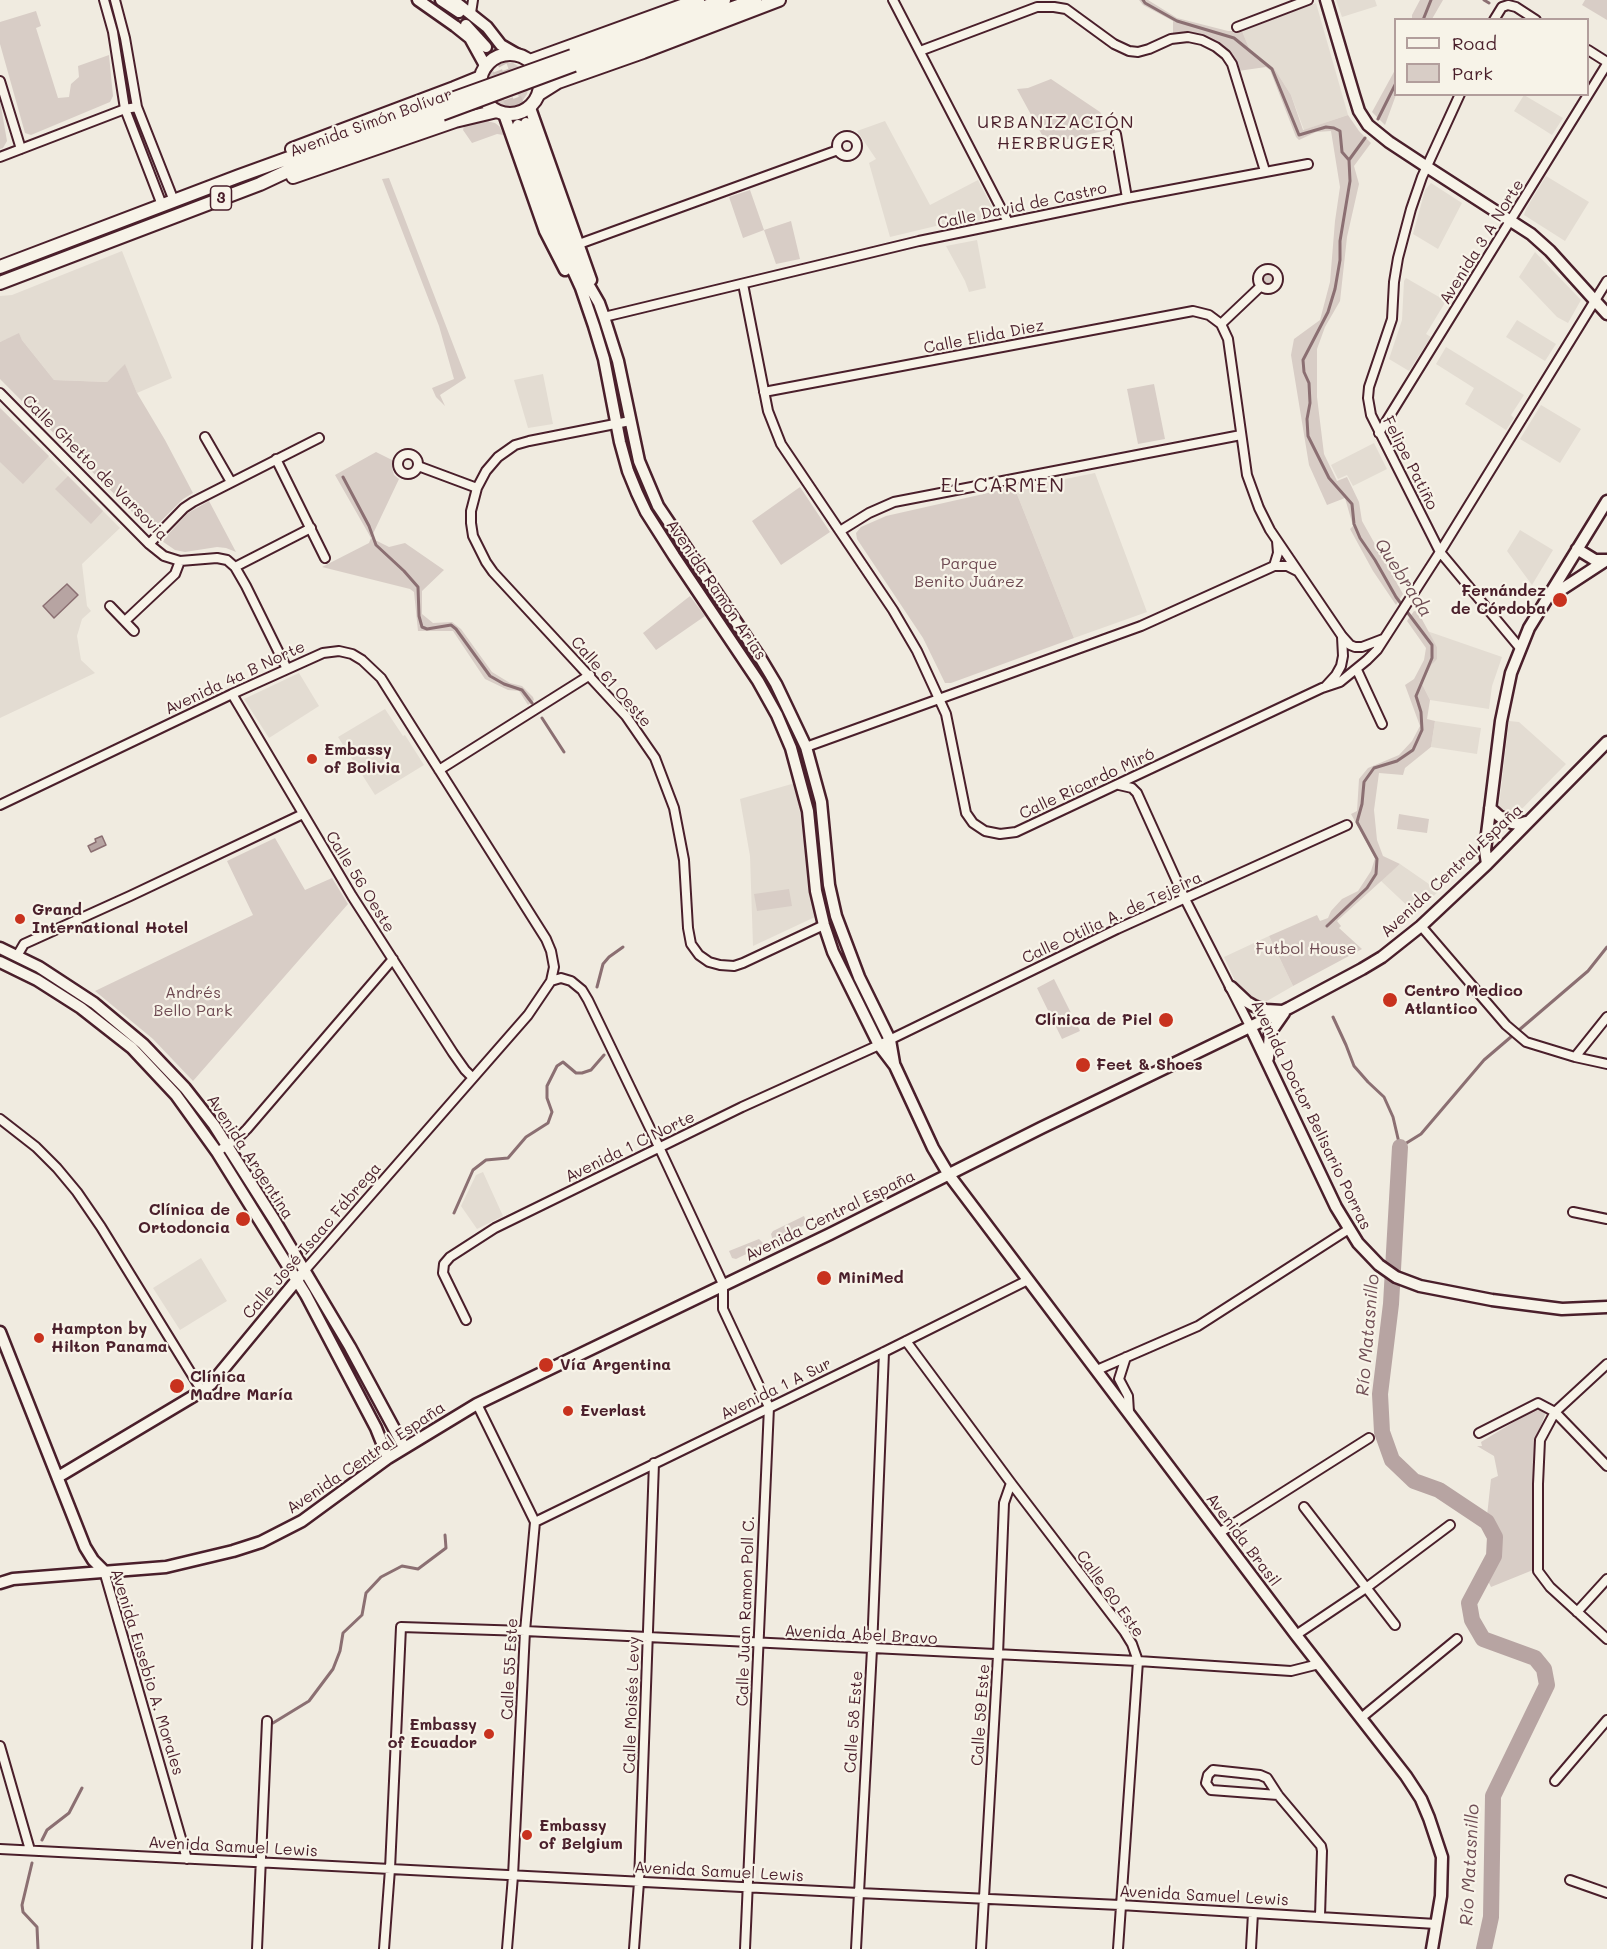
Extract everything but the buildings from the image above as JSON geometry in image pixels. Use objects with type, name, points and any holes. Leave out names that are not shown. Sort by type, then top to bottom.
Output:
[{"type":"main road","points":[[418,0],[470,38],[484,72],[480,88],[484,99],[500,112],[545,231],[584,301]]},
{"type":"main road","points":[[429,0],[464,24],[489,45],[468,18],[441,0]]},
{"type":"main road","points":[[440,110],[513,114],[530,108],[541,86],[536,68],[501,45],[487,27],[453,0]]},
{"type":"main road","points":[[539,94],[558,82],[573,61],[698,0]]},
{"type":"main road","name":"Avenida Simón Bolívar","points":[[573,61],[724,0]]},
{"type":"main road","name":"Avenida Simón Bolívar","points":[[0,284],[271,179],[440,110],[573,61],[755,0]]},
{"type":"main road","points":[[440,110],[484,72],[494,59],[504,55],[525,59],[573,61],[779,0]]},
{"type":"main road","points":[[1326,0],[1359,111],[1368,125],[1426,167],[1543,243],[1607,314]]},
{"type":"main road","points":[[530,108],[599,303]]},
{"type":"main road","name":"Avenida Simón Bolívar","points":[[0,267],[259,169],[440,110]]},
{"type":"main road","name":"Avenida Ramón Arias","points":[[895,1066],[890,1040],[860,977],[836,916],[829,885],[821,802],[806,747],[776,684],[658,506],[639,461],[618,361],[604,317],[562,228],[522,124],[555,231],[581,288],[594,326],[604,359],[628,471],[637,494],[646,512],[758,681],[777,715],[795,759],[808,811],[816,891],[833,952],[879,1045],[895,1066],[933,1149],[949,1175]]},
{"type":"main road","points":[[1487,864],[1485,850],[1503,704],[1520,648],[1529,628],[1607,501]]},
{"type":"main road","points":[[1577,549],[1595,560],[1606,560]]},
{"type":"main road","points":[[1547,599],[1606,560]]},
{"type":"main road","points":[[696,588],[707,580]]},
{"type":"main road","points":[[786,737],[796,746],[806,747]]},
{"type":"main road","name":"Avenida Central España","points":[[0,1583],[13,1579],[166,1567],[261,1542],[302,1521],[388,1458],[477,1404],[830,1234],[1041,1128],[1285,1010],[1382,957],[1421,926],[1487,864],[1607,742]]},
{"type":"main road","points":[[1490,808],[1512,823],[1526,822]]},
{"type":"main road","name":"Avenida Argentina","points":[[8,952],[39,967],[94,1003],[143,1044],[185,1088],[227,1146],[305,1270],[310,1291],[376,1428],[388,1458]]},
{"type":"main road","name":"Avenida Argentina","points":[[1,962],[68,999],[132,1048],[176,1095],[217,1152],[296,1279],[310,1291],[350,1347],[404,1448]]},
{"type":"main road","points":[[1231,987],[1247,1002],[1259,1009],[1285,1010]]},
{"type":"main road","points":[[1268,1064],[1270,1033],[1285,1010]]},
{"type":"main road","name":"Avenida Doctor Belisario Porras","points":[[1251,1026],[1336,1207],[1358,1243],[1379,1265],[1396,1277],[1420,1286],[1492,1300],[1562,1309],[1607,1307]]},
{"type":"main road","name":"Avenida Brasil","points":[[949,1175],[1296,1635],[1406,1776],[1421,1799],[1430,1818],[1442,1857],[1443,1882],[1432,1949]]},
{"type":"main road","points":[[264,1227],[275,1221]]},
{"type":"main road","name":"Calle José Isaac Fábrega","points":[[58,1477],[202,1391],[305,1270]]},
{"type":"main road","name":"Avenida Eusebio A. Morales","points":[[0,1332],[86,1547],[93,1560],[104,1571]]},
{"type":"main road","points":[[376,1428],[384,1430],[390,1423]]},
{"type":"street","points":[[104,0],[113,32],[125,109],[168,203]]},
{"type":"street","points":[[115,0],[125,38],[137,107],[168,203]]},
{"type":"street","points":[[471,13],[473,0]]},
{"type":"street","points":[[893,0],[1008,222]]},
{"type":"street","points":[[1237,27],[1308,0]]},
{"type":"street","points":[[1495,18],[1502,7],[1508,5],[1516,7],[1533,18]]},
{"type":"street","points":[[920,51],[1036,7],[1066,9],[1114,44],[1129,51],[1138,52],[1149,49],[1171,39],[1188,37],[1202,40],[1216,47],[1232,64],[1265,171]]},
{"type":"street","points":[[1589,51],[1607,63]]},
{"type":"street","name":"Avenida 3 A Norte","points":[[1589,93],[1607,63]]},
{"type":"street","points":[[0,81],[21,148]]},
{"type":"street","name":"Felipe Patiño","points":[[1459,96],[1426,167],[1411,209],[1398,258],[1392,319],[1369,387],[1368,398],[1371,415],[1379,433],[1440,552],[1520,648]]},
{"type":"street","name":"Avenida 3 A Norte","points":[[1379,433],[1587,96]]},
{"type":"street","points":[[0,157],[125,109],[137,107]]},
{"type":"street","points":[[1116,134],[1127,198]]},
{"type":"street","points":[[579,244],[838,150]]},
{"type":"street","name":"Calle David de Castro","points":[[604,317],[919,241],[1308,164]]},
{"type":"street","name":"Calle Ricardo Miró","points":[[743,284],[764,392],[773,426],[781,444],[893,610],[917,651],[946,714],[966,813],[973,823],[985,831],[1000,834],[1016,832],[1119,785],[1322,688],[1340,682],[1356,670],[1377,650],[1400,615],[1607,281]]},
{"type":"street","points":[[1261,286],[1221,324],[1230,350],[1247,476],[1259,508],[1277,539],[1342,636],[1355,647],[1369,646],[1384,639]]},
{"type":"street","name":"Calle Elida Diez","points":[[764,392],[1193,311],[1209,315],[1221,324]]},
{"type":"street","name":"Calle Ghetto de Varsovia","points":[[0,393],[149,544],[164,556],[180,561]]},
{"type":"street","name":"Calle 61 Oeste","points":[[630,420],[515,445],[498,457],[486,471],[477,488],[471,511],[473,536],[493,572],[626,716],[655,758],[674,808],[680,836],[688,928],[691,944],[699,955],[709,962],[734,966],[824,925]]},
{"type":"street","points":[[840,531],[869,513],[894,502],[1241,435]]},
{"type":"street","points":[[205,437],[231,482]]},
{"type":"street","points":[[149,544],[184,508],[319,438]]},
{"type":"street","points":[[276,459],[326,558]]},
{"type":"street","points":[[418,466],[477,488]]},
{"type":"street","points":[[235,567],[310,528]]},
{"type":"street","points":[[1274,566],[1278,553],[1277,539]]},
{"type":"street","points":[[125,621],[175,574],[180,561],[217,558],[227,560],[235,567],[246,586],[287,669]]},
{"type":"street","points":[[806,747],[1141,626],[1274,566],[1287,566],[1299,572]]},
{"type":"street","points":[[110,606],[134,632]]},
{"type":"street","points":[[1322,688],[1336,675],[1341,666],[1344,646],[1342,636]]},
{"type":"street","name":"Avenida 4a B Norte","points":[[0,805],[323,653],[339,651],[352,654],[381,678],[546,939],[553,956],[554,967],[551,981]]},
{"type":"street","points":[[1356,670],[1382,724]]},
{"type":"street","points":[[439,770],[590,675]]},
{"type":"street","name":"Calle 56 Oeste","points":[[232,694],[393,959],[453,1053],[473,1078]]},
{"type":"street","points":[[924,703],[936,706],[946,714]]},
{"type":"street","points":[[1119,785],[1132,788],[1137,793],[1145,773]]},
{"type":"street","name":"Avenida Doctor Belisario Porras","points":[[1137,793],[1185,899],[1251,1026]]},
{"type":"street","points":[[1,962],[8,952],[24,944],[303,814]]},
{"type":"street","name":"Calle Otilia A. de Tejeira","points":[[890,1040],[1117,929],[1347,825]]},
{"type":"street","points":[[1421,926],[1506,1025],[1526,1042],[1575,1058],[1607,1064]]},
{"type":"street","points":[[217,1152],[247,1129],[393,959]]},
{"type":"street","points":[[551,981],[561,978],[571,981],[582,990],[723,1284]]},
{"type":"street","name":"Calle José Isaac Fábrega","points":[[305,1270],[528,1015],[551,981]]},
{"type":"street","points":[[1575,1058],[1607,1017]]},
{"type":"street","name":"Avenida 1 C Norte","points":[[466,1320],[443,1273],[444,1264],[495,1228],[742,1107],[890,1040]]},
{"type":"street","points":[[0,1119],[36,1147],[77,1192],[202,1391]]},
{"type":"street","points":[[1574,1212],[1607,1220]]},
{"type":"street","points":[[1097,1370],[1198,1326],[1349,1229]]},
{"type":"street","name":"Avenida 1 A Sur","points":[[535,1522],[1028,1280]]},
{"type":"street","name":"Calle Juan Ramon Poll C.","points":[[723,1284],[723,1309],[769,1407],[745,1949]]},
{"type":"street","name":"Calle 60 Este","points":[[906,1341],[1124,1631],[1138,1661],[1118,1949]]},
{"type":"street","name":"Calle 58 Este","points":[[856,1949],[872,1650],[884,1352]]},
{"type":"street","points":[[1126,1357],[1119,1379],[1128,1396],[1129,1412]]},
{"type":"street","points":[[1607,1364],[1555,1412],[1540,1440],[1538,1484],[1538,1571],[1550,1587],[1607,1639]]},
{"type":"street","points":[[1479,1433],[1538,1403],[1555,1412],[1607,1466]]},
{"type":"street","points":[[477,1404],[535,1522]]},
{"type":"street","points":[[1219,1533],[1369,1438]]},
{"type":"street","name":"Calle Moisés Levy","points":[[634,1949],[639,1882],[654,1463]]},
{"type":"street","name":"Calle 59 Este","points":[[981,1949],[999,1655],[1004,1503],[1011,1483]]},
{"type":"street","points":[[1304,1507],[1395,1625]]},
{"type":"street","name":"Calle 55 Este","points":[[507,1949],[513,1876],[525,1631],[535,1522]]},
{"type":"street","points":[[1296,1635],[1366,1588],[1450,1526]]},
{"type":"street","name":"Avenida Eusebio A. Morales","points":[[104,1571],[187,1859]]},
{"type":"street","points":[[1577,1612],[1607,1579]]},
{"type":"street","name":"Avenida Abel Bravo","points":[[390,1869],[400,1627],[1138,1661],[1291,1671],[1319,1664]]},
{"type":"street","points":[[1361,1718],[1457,1640]]},
{"type":"street","points":[[1554,1781],[1607,1719]]},
{"type":"street","points":[[257,1949],[267,1721]]},
{"type":"street","points":[[0,1746],[30,1850]]},
{"type":"street","points":[[1278,1795],[1212,1790],[1206,1783],[1208,1774],[1213,1770],[1260,1775],[1267,1778],[1278,1795],[1321,1846],[1320,1916]]},
{"type":"street","name":"Avenida Samuel Lewis","points":[[0,1849],[1120,1905],[1436,1924]]},
{"type":"street","points":[[384,1949],[390,1869]]},
{"type":"street","points":[[1570,1881],[1607,1893]]},
{"type":"street","points":[[1251,1949],[1253,1912]]},
{"type":"shaded area","points":[[1336,0],[1375,0],[1377,6],[1342,17]]},
{"type":"shaded area","points":[[1316,3],[1348,115],[1304,130],[1291,95],[1274,68],[1249,48],[1242,31]]},
{"type":"shaded area","points":[[1523,96],[1526,96],[1563,118],[1552,135],[1514,111]]},
{"type":"shaded area","points":[[885,121],[930,205],[978,180],[995,213],[993,216],[890,237],[869,163],[876,159],[857,131]]},
{"type":"shaded area","points":[[1546,176],[1589,202],[1565,241],[1524,215]]},
{"type":"shaded area","points":[[1431,183],[1462,203],[1438,249],[1413,234],[1425,190]]},
{"type":"shaded area","points":[[977,240],[986,288],[969,292],[946,246]]},
{"type":"shaded area","points":[[122,251],[172,378],[137,393],[125,365],[107,382],[54,380],[19,334],[0,342],[0,296],[12,295]]},
{"type":"shaded area","points":[[1535,252],[1581,300],[1568,323],[1557,317],[1519,277]]},
{"type":"shaded area","points":[[1406,278],[1446,301],[1426,334],[1431,337],[1409,371],[1389,359],[1402,320]]},
{"type":"shaded area","points":[[1517,320],[1556,344],[1545,361],[1506,337]]},
{"type":"shaded area","points":[[1446,347],[1524,395],[1511,415],[1514,418],[1506,430],[1465,404],[1474,388],[1436,364]]},
{"type":"shaded area","points":[[543,374],[553,424],[528,428],[514,380]]},
{"type":"shaded area","points":[[1541,405],[1581,429],[1560,463],[1520,439]]},
{"type":"shaded area","points":[[0,408],[120,528],[82,564],[87,606],[91,611],[82,619],[77,636],[81,660],[95,673],[0,718]]},
{"type":"shaded area","points":[[1374,443],[1387,469],[1353,486],[1347,475],[1338,479],[1331,465]]},
{"type":"shaded area","points":[[1095,473],[1147,612],[1074,638],[1015,489]]},
{"type":"shaded area","points":[[1520,530],[1553,550],[1532,585],[1507,551]]},
{"type":"shaded area","points":[[67,584],[78,595],[54,618],[43,606]]},
{"type":"shaded area","points":[[1427,631],[1502,657],[1492,686],[1489,709],[1430,700],[1422,684],[1437,647]]},
{"type":"shaded area","points":[[299,673],[319,706],[269,738],[244,699]]},
{"type":"shaded area","points":[[385,709],[424,765],[375,795],[338,737]]},
{"type":"shaded area","points":[[1435,721],[1481,728],[1477,754],[1431,747]]},
{"type":"shaded area","points":[[1509,721],[1519,722],[1566,764],[1513,818],[1502,812],[1499,806]]},
{"type":"shaded area","points":[[795,783],[803,830],[808,884],[815,917],[753,946],[750,856],[740,799]]},
{"type":"shaded area","points":[[102,836],[106,845],[91,852],[88,846]]},
{"type":"shaded area","points":[[1400,864],[1439,891],[1415,913],[1380,880]]},
{"type":"shaded area","points":[[1269,936],[1293,986],[1267,1001],[1255,1001],[1237,985],[1224,957]]},
{"type":"shaded area","points":[[483,1172],[503,1216],[477,1229],[461,1206],[476,1175]]},
{"type":"shaded area","points":[[201,1258],[227,1301],[180,1330],[153,1288]]},
{"type":"green space","points":[[1139,0],[1148,0],[1177,18],[1228,31],[1242,31],[1249,48],[1274,68],[1291,95],[1303,130],[1348,115],[1371,143],[1354,166],[1359,184],[1347,237],[1340,301],[1325,327],[1317,349],[1317,397],[1324,454],[1337,481],[1347,477],[1359,502],[1362,521],[1403,594],[1396,605],[1373,571],[1350,529],[1353,526],[1345,498],[1327,505],[1309,465],[1291,355],[1294,339],[1320,320],[1330,282],[1340,187],[1331,131],[1316,132],[1299,140],[1270,70],[1266,67],[1238,71],[1232,54],[1221,44],[1210,38],[1190,33],[1173,34],[1173,21],[1143,5]]},
{"type":"green space","points":[[1420,0],[1443,0],[1433,18],[1412,18]]},
{"type":"green space","points":[[1585,0],[1607,0],[1607,20],[1582,5]]},
{"type":"green space","points":[[36,11],[41,26],[36,28],[58,98],[69,97],[71,84],[79,77],[78,66],[109,55],[113,96],[110,102],[31,135],[25,133],[0,44],[0,22]]},
{"type":"green space","points":[[506,62],[523,69],[529,85],[527,94],[521,103]]},
{"type":"green space","points":[[492,67],[507,108],[496,105],[487,96],[485,77]]},
{"type":"green space","points":[[1394,72],[1396,96],[1385,125],[1372,112]]},
{"type":"green space","points":[[1051,79],[1100,112],[1112,129],[1047,144],[1017,89],[1028,88]]},
{"type":"green space","points":[[0,101],[7,141],[0,149]]},
{"type":"green space","points":[[483,120],[495,123],[504,135],[497,134],[472,143],[463,130],[464,126]]},
{"type":"green space","points":[[389,178],[466,378],[440,395],[445,406],[436,397],[432,388],[454,379],[439,326],[382,179]]},
{"type":"green space","points":[[750,190],[764,230],[743,238],[729,197]]},
{"type":"green space","points":[[791,221],[800,259],[776,264],[764,230]]},
{"type":"green space","points":[[1268,271],[1273,273],[1275,278],[1273,283],[1268,285],[1263,283],[1261,278],[1263,273]]},
{"type":"green space","points":[[19,333],[54,380],[107,382],[125,364],[137,393],[193,493],[183,499],[151,531],[0,379],[0,342]]},
{"type":"green space","points":[[1154,384],[1165,439],[1138,444],[1127,389]]},
{"type":"green space","points":[[0,408],[49,456],[23,484],[0,462]]},
{"type":"green space","points":[[376,452],[394,461],[392,468],[394,475],[399,479],[371,538],[335,475]]},
{"type":"green space","points":[[68,476],[103,511],[91,524],[55,489]]},
{"type":"green space","points":[[800,487],[830,532],[781,565],[752,521]]},
{"type":"green space","name":"Parque Benito Juárez","points":[[1010,488],[1015,489],[1074,638],[951,683],[945,683],[923,638],[857,539],[856,533],[861,527],[886,516]]},
{"type":"green space","points":[[209,501],[236,552],[217,547],[185,552],[175,550],[162,541],[188,513]]},
{"type":"green space","points":[[371,538],[389,547],[405,543],[444,570],[422,591],[422,614],[433,623],[452,622],[461,629],[492,672],[510,683],[522,686],[534,700],[528,705],[519,691],[508,690],[485,679],[453,631],[418,631],[414,592],[410,589],[322,567],[369,543]]},
{"type":"green space","points":[[690,596],[705,616],[656,650],[643,633]]},
{"type":"green space","name":"Futbol House","points":[[1414,611],[1418,612],[1437,647],[1437,659],[1422,684],[1430,700],[1427,719],[1435,721],[1431,747],[1405,768],[1403,775],[1379,773],[1374,810],[1377,840],[1383,856],[1400,864],[1337,921],[1341,926],[1339,928],[1362,949],[1293,986],[1269,936],[1317,915],[1320,921],[1328,918],[1342,899],[1358,891],[1371,871],[1375,858],[1351,814],[1357,811],[1359,779],[1368,768],[1399,755],[1412,741],[1420,726],[1405,685],[1414,679],[1424,660],[1426,648],[1407,621]]},
{"type":"green space","points":[[1399,814],[1429,819],[1427,833],[1397,829]]},
{"type":"green space","name":"Andrés Bello Park","points":[[275,838],[305,890],[332,878],[348,904],[193,1081],[153,1039],[95,991],[253,915],[227,861]]},
{"type":"green space","points":[[789,889],[792,906],[757,911],[754,894]]},
{"type":"green space","points":[[1054,979],[1080,1031],[1062,1039],[1037,988]]},
{"type":"green space","points":[[804,1216],[807,1224],[773,1241],[771,1234],[773,1231]]},
{"type":"green space","points":[[759,1239],[765,1245],[736,1259],[732,1258],[729,1251]]},
{"type":"green space","points":[[1532,1411],[1546,1412],[1539,1431],[1538,1571],[1533,1570],[1491,1587],[1483,1571],[1491,1556],[1492,1539],[1486,1525],[1491,1479],[1498,1476],[1494,1456],[1477,1446],[1482,1446],[1481,1442]]},
{"type":"waterway","points":[[1143,0],[1177,21],[1234,38],[1272,69],[1299,135],[1326,127],[1334,128],[1340,131],[1342,152],[1349,160]]},
{"type":"waterway","name":"Quebrada","points":[[1424,18],[1431,0]]},
{"type":"waterway","points":[[1484,0],[1489,3]]},
{"type":"waterway","name":"Quebrada","points":[[1378,119],[1394,87]]},
{"type":"waterway","name":"Quebrada","points":[[1327,926],[1367,888],[1376,874],[1377,859],[1357,822],[1362,804],[1364,782],[1374,768],[1397,761],[1413,750],[1422,730],[1421,712],[1416,696],[1432,658],[1432,645],[1396,597],[1360,538],[1354,524],[1352,504],[1329,478],[1308,436],[1309,383],[1304,372],[1303,360],[1328,312],[1335,289],[1350,181],[1349,160],[1365,138]]},
{"type":"waterway","points":[[343,477],[369,526],[376,545],[418,587],[419,616],[422,627],[427,629],[451,625],[490,676],[522,690],[532,703]]},
{"type":"waterway","points":[[542,718],[564,752]]},
{"type":"waterway","points":[[597,987],[603,964],[623,947]]},
{"type":"waterway","name":"Río Matasnillo","points":[[1333,1017],[1354,1066],[1384,1097],[1393,1117],[1400,1147],[1421,1134],[1484,1060],[1588,971],[1607,947]]},
{"type":"waterway","points":[[454,1213],[473,1170],[486,1160],[508,1158],[526,1137],[548,1123],[552,1112],[547,1098],[547,1086],[557,1066],[563,1062],[576,1073],[582,1073],[591,1070],[604,1055]]},
{"type":"waterway","name":"Río Matasnillo","points":[[1400,1147],[1391,1304],[1380,1394],[1382,1432],[1392,1460],[1414,1481],[1439,1490],[1487,1522],[1495,1537],[1494,1556],[1469,1603],[1472,1620],[1483,1639],[1535,1658],[1544,1669],[1547,1685],[1493,1796],[1491,1917],[1484,1949]]},
{"type":"waterway","points":[[273,1723],[309,1701],[333,1669],[340,1651],[343,1633],[362,1615],[366,1593],[381,1577],[402,1566],[418,1569],[446,1548],[445,1535]]},
{"type":"waterway","points":[[42,1840],[47,1830],[69,1813],[82,1788]]},
{"type":"waterway","points":[[32,1863],[22,1905],[23,1912],[37,1927],[38,1949]]},
{"type":"tunnel","points":[[492,43],[505,68],[526,123]]},
{"type":"tunnel","points":[[492,57],[518,125]]},
{"type":"place","name":"Fernández de Córdoba","points":[[1560,600]]},
{"type":"place","name":"Embassy of Bolivia","points":[[312,759]]},
{"type":"place","name":"Grand International Hotel","points":[[20,919]]},
{"type":"place","name":"Centro Medico Atlantico","points":[[1390,1000]]},
{"type":"place","name":"Clínica de Piel","points":[[1166,1020]]},
{"type":"place","name":"Feet & Shoes","points":[[1083,1065]]},
{"type":"place","name":"Clínica de Ortodoncia","points":[[243,1219]]},
{"type":"place","name":"MiniMed","points":[[824,1278]]},
{"type":"place","name":"Hampton by Hilton Panama","points":[[39,1338]]},
{"type":"place","name":"Vía Argentina","points":[[546,1365]]},
{"type":"place","name":"Clínica Madre María","points":[[177,1386]]},
{"type":"place","name":"Everlast","points":[[568,1411]]},
{"type":"place","name":"Embassy of Ecuador","points":[[489,1734]]},
{"type":"place","name":"Embassy of Belgium","points":[[527,1835]]},
{"type":"district","name":"URBANIZACIÓN HERBRUGER","points":[[1056,132]]},
{"type":"district","name":"EL CARMEN","points":[[1003,486]]}]
